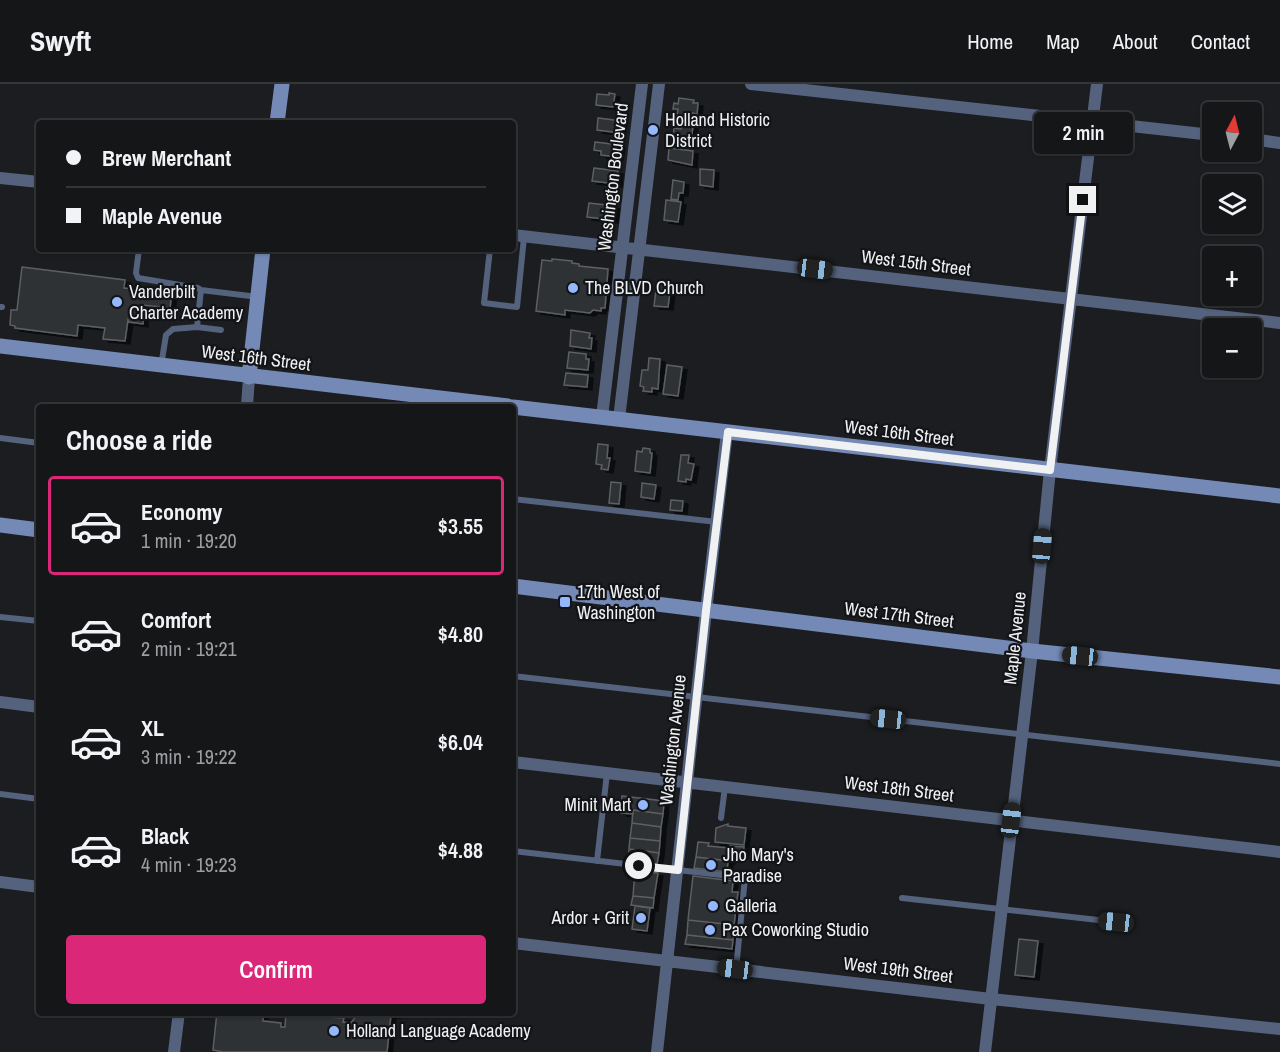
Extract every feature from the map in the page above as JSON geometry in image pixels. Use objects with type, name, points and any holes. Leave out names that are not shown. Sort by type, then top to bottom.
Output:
[{"type":"street","points":[[277,120],[282,84]]},
{"type":"street","name":"Washington Boulevard","points":[[602,417],[642,84]]},
{"type":"street","name":"Washington Boulevard","points":[[619,419],[658,84]]},
{"type":"street","points":[[751,84],[1202,134]]},
{"type":"street","name":"Maple Avenue","points":[[985,1052],[1032,651],[1050,470],[1097,84]]},
{"type":"street","points":[[1262,140],[1280,142]]},
{"type":"street","points":[[0,178],[36,182]]},
{"type":"street","name":"West 15th Street","points":[[519,236],[1280,322]]},
{"type":"street","points":[[247,404],[263,252]]},
{"type":"street","name":"West 16th Street","points":[[0,346],[490,404]]},
{"type":"street","name":"West 16th Street","points":[[516,407],[1280,496]]},
{"type":"street","name":"Washington Avenue","points":[[657,1052],[728,432]]},
{"type":"street","points":[[0,525],[36,530]]},
{"type":"street","name":"West 17th Street","points":[[516,586],[1032,651],[1280,677]]},
{"type":"street","points":[[0,702],[36,707]]},
{"type":"street","name":"West 18th Street","points":[[516,762],[1280,852]]},
{"type":"street","points":[[0,882],[36,887]]},
{"type":"street","name":"West 19th Street","points":[[516,943],[991,999],[1280,1029]]},
{"type":"street","points":[[174,1052],[178,1016]]},
{"type":"lane","points":[[490,252],[484,303],[517,307],[519,236]]},
{"type":"lane","points":[[139,252],[136,273],[138,278],[201,290],[258,297]]},
{"type":"lane","points":[[197,327],[201,290]]},
{"type":"lane","points":[[161,366],[166,335],[173,329],[197,327],[221,330]]},
{"type":"lane","points":[[0,438],[36,443]]},
{"type":"lane","points":[[516,499],[717,522]]},
{"type":"lane","points":[[0,617],[36,621]]},
{"type":"lane","points":[[516,676],[1280,764]]},
{"type":"lane","points":[[597,861],[607,773]]},
{"type":"lane","points":[[721,818],[725,787]]},
{"type":"lane","points":[[0,794],[36,799]]},
{"type":"lane","points":[[516,851],[756,879]]},
{"type":"lane","points":[[735,969],[746,878]]},
{"type":"lane","points":[[902,898],[1116,922]]},
{"type":"building","points":[[609,93],[615,94],[613,107],[596,105],[597,94],[609,95]]},
{"type":"building","points":[[679,98],[694,100],[693,103],[698,103],[697,114],[692,113],[691,118],[677,116],[678,109],[673,109],[674,103],[678,104]]},
{"type":"building","points":[[598,118],[622,121],[620,133],[597,130]]},
{"type":"building","points":[[682,124],[693,126],[691,141],[673,138],[674,128],[681,129]]},
{"type":"building","points":[[595,142],[620,145],[618,157],[601,155],[601,151],[594,150]]},
{"type":"building","points":[[669,148],[693,151],[692,165],[668,160]]},
{"type":"building","points":[[594,168],[618,171],[617,184],[592,181]]},
{"type":"building","points":[[700,169],[714,170],[713,187],[700,185]]},
{"type":"building","points":[[673,180],[684,182],[683,193],[679,193],[678,200],[671,199]]},
{"type":"building","points":[[666,200],[681,202],[678,222],[664,220]]},
{"type":"building","points":[[589,203],[615,206],[613,220],[587,217]]},
{"type":"building","name":"The BLVD Church","points":[[552,259],[572,261],[579,266],[608,269],[605,308],[601,308],[601,311],[593,310],[590,313],[565,310],[565,315],[536,311],[542,260],[552,261]]},
{"type":"building","points":[[22,267],[125,280],[124,288],[172,293],[170,308],[143,305],[143,324],[128,320],[125,341],[103,339],[105,328],[78,325],[77,336],[15,328],[10,325],[11,310],[17,310]]},
{"type":"building","points":[[657,282],[671,284],[668,307],[654,306]]},
{"type":"building","points":[[571,330],[590,333],[591,349],[570,346]]},
{"type":"building","points":[[569,352],[586,354],[586,359],[589,359],[588,370],[567,368]]},
{"type":"building","points":[[649,358],[660,359],[658,389],[652,388],[652,392],[643,391],[644,387],[640,386],[642,370],[648,370]]},
{"type":"building","points":[[667,365],[682,367],[678,396],[663,394]]},
{"type":"building","points":[[566,373],[588,375],[587,387],[564,385]]},
{"type":"building","points":[[598,444],[608,445],[607,458],[610,458],[608,470],[601,469],[602,465],[596,464]]},
{"type":"building","points":[[643,448],[650,449],[652,453],[650,473],[635,471],[637,451],[642,452]]},
{"type":"building","points":[[681,455],[689,455],[688,463],[694,464],[691,480],[686,479],[686,482],[678,481]]},
{"type":"building","points":[[611,482],[621,483],[619,504],[609,503]]},
{"type":"building","points":[[642,483],[656,485],[654,499],[641,497]]},
{"type":"building","points":[[671,500],[683,501],[682,511],[670,510]]},
{"type":"building","name":"Minit Mart","points":[[622,796],[664,801],[663,814],[633,810],[633,814],[621,813]]},
{"type":"building","points":[[633,810],[663,814],[661,827],[632,823]]},
{"type":"building","points":[[632,823],[661,827],[660,841],[630,838]]},
{"type":"building","points":[[728,824],[728,826],[746,828],[744,845],[715,842],[716,828]]},
{"type":"building","points":[[630,838],[660,841],[659,853],[629,849]]},
{"type":"building","points":[[698,842],[709,843],[708,846],[744,847],[743,856],[731,855],[730,861],[696,857]]},
{"type":"building","points":[[629,849],[659,853],[657,864],[628,861]]},
{"type":"building","name":"Jho Mary's Paradise","points":[[696,857],[728,861],[727,872],[694,868]]},
{"type":"building","points":[[635,871],[658,873],[654,898],[633,896]]},
{"type":"building","name":"Galleria","points":[[693,876],[733,881],[732,892],[738,892],[734,925],[688,920]]},
{"type":"building","points":[[633,896],[654,898],[653,908],[631,905]]},
{"type":"building","name":"Ardor + Grit","points":[[635,906],[650,908],[647,931],[632,929]]},
{"type":"building","name":"Pax Coworking Studio","points":[[688,920],[734,925],[733,940],[687,935]]},
{"type":"building","points":[[687,935],[733,940],[732,949],[685,944]]},
{"type":"building","points":[[1019,939],[1038,941],[1034,977],[1015,975]]},
{"type":"building","points":[[217,1016],[263,1016],[263,1021],[281,1023],[281,1027],[285,1027],[286,1016],[327,1016],[344,1018],[343,1022],[351,1023],[356,1016],[391,1016],[387,1052],[223,1052],[213,1050]]},
{"type":"place","name":"Holland Historic District","points":[[653,130]]},
{"type":"place","name":"The BLVD Church","points":[[573,288]]},
{"type":"place","name":"Vanderbilt Charter Academy","points":[[117,302]]},
{"type":"place","name":"17th West of Washington","points":[[565,602]]},
{"type":"place","name":"Minit Mart","points":[[643,805]]},
{"type":"place","name":"Jho Mary's Paradise","points":[[711,865]]},
{"type":"place","name":"Galleria","points":[[713,906]]},
{"type":"place","name":"Ardor + Grit","points":[[641,918]]},
{"type":"place","name":"Pax Coworking Studio","points":[[710,930]]},
{"type":"place","name":"Holland Language Academy","points":[[334,1031]]},
{"type":"route","points":[[639,866],[678,870],[728,432],[1050,470],[1083,200]]}]
